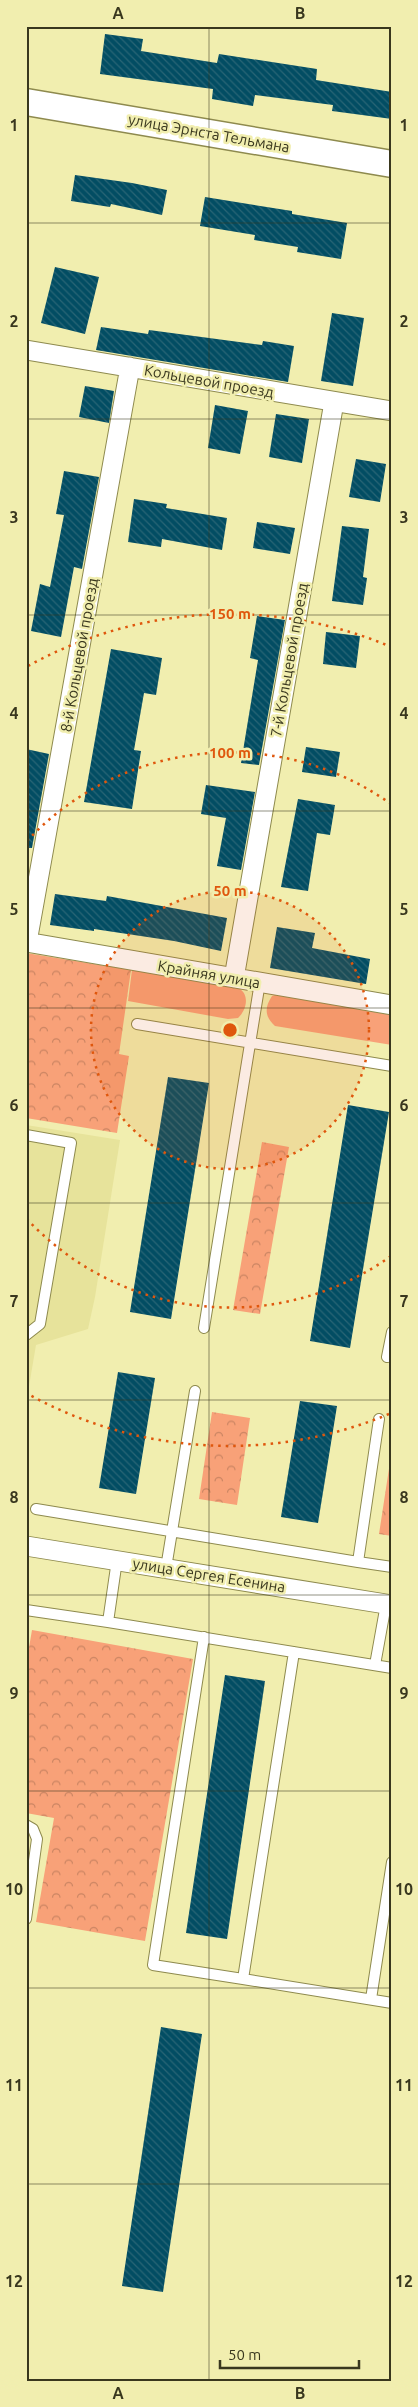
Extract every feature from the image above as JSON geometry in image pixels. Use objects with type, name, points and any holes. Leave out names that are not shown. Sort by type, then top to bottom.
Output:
[{"type":"main road","name":"улица Эрнста Тельмана","points":[[26,102],[392,164]]},
{"type":"street","name":"Кольцевой проезд","points":[[26,350],[392,412]]},
{"type":"street","name":"8-й Кольцевой проезд","points":[[27,942],[130,368]]},
{"type":"street","name":"7-й Кольцевой проезд","points":[[234,978],[334,402]]},
{"type":"street","name":"Крайняя улица","points":[[27,942],[392,1005]]},
{"type":"street","name":"улица Сергея Есенина","points":[[26,1546],[389,1605]]},
{"type":"lane","points":[[204,1328],[260,982]]},
{"type":"lane","points":[[137,1024],[392,1066]]},
{"type":"lane","points":[[26,1135],[71,1142],[40,1324],[26,1335]]},
{"type":"lane","points":[[388,1357],[392,1332]]},
{"type":"lane","points":[[166,1568],[195,1391]]},
{"type":"lane","points":[[358,1562],[379,1419]]},
{"type":"lane","points":[[36,1510],[392,1567]]},
{"type":"lane","points":[[108,1622],[117,1560]]},
{"type":"lane","points":[[374,1665],[389,1605]]},
{"type":"lane","points":[[26,1610],[392,1668]]},
{"type":"lane","points":[[204,1638],[153,1965],[392,2003]]},
{"type":"lane","points":[[243,1979],[294,1652]]},
{"type":"lane","points":[[26,1825],[33,1829],[38,1839],[26,1919]]},
{"type":"lane","points":[[370,1999],[392,1862]]},
{"type":"shaded area","points":[[26,1125],[120,1140],[95,1297],[88,1329],[36,1345],[26,1404]]},
{"type":"green space","points":[[26,953],[131,970],[119,1054],[129,1056],[117,1133],[26,1118]]},
{"type":"green space","points":[[132,970],[240,989],[246,999],[245,1008],[238,1018],[228,1019],[128,1001]]},
{"type":"green space","points":[[275,995],[392,1015],[392,1045],[275,1026],[269,1019],[267,1008],[269,1000]]},
{"type":"green space","points":[[262,1142],[289,1147],[260,1314],[233,1310]]},
{"type":"green space","points":[[212,1412],[250,1418],[237,1505],[199,1499]]},
{"type":"green space","points":[[392,1449],[392,1536],[379,1534]]},
{"type":"green space","points":[[32,1630],[193,1659],[145,1941],[36,1922],[54,1818],[26,1813],[26,1665]]},
{"type":"building","points":[[105,34],[143,39],[141,51],[217,63],[219,54],[317,69],[316,80],[392,92],[392,119],[332,111],[333,105],[255,95],[253,106],[212,99],[213,89],[100,74]]},
{"type":"building","points":[[75,175],[167,190],[162,215],[111,204],[110,207],[71,201]]},
{"type":"building","points":[[205,197],[292,211],[292,214],[347,223],[341,259],[297,252],[298,247],[254,240],[255,235],[200,226]]},
{"type":"building","points":[[55,267],[99,277],[85,334],[41,323]]},
{"type":"building","points":[[332,313],[364,318],[353,386],[321,381]]},
{"type":"building","points":[[101,327],[148,334],[149,330],[262,345],[263,341],[294,346],[288,382],[96,350]]},
{"type":"building","points":[[85,386],[114,391],[109,423],[79,417]]},
{"type":"building","points":[[215,405],[248,411],[240,454],[208,448]]},
{"type":"building","points":[[276,414],[309,419],[302,463],[269,457]]},
{"type":"building","points":[[356,459],[386,464],[380,502],[349,497]]},
{"type":"building","points":[[64,471],[99,477],[82,569],[74,567],[61,637],[31,631],[40,584],[50,587],[64,515],[56,514]]},
{"type":"building","points":[[134,499],[167,504],[166,508],[227,518],[222,550],[162,539],[161,547],[128,542]]},
{"type":"building","points":[[257,522],[295,528],[290,554],[253,548]]},
{"type":"building","points":[[342,526],[369,529],[363,577],[367,578],[363,605],[332,601]]},
{"type":"building","points":[[257,616],[285,620],[259,765],[241,763],[258,660],[250,658]]},
{"type":"building","points":[[326,632],[360,636],[356,668],[323,664]]},
{"type":"building","points":[[111,649],[162,658],[156,695],[144,693],[134,750],[141,751],[132,809],[84,802]]},
{"type":"building","points":[[306,747],[340,752],[336,777],[302,772]]},
{"type":"building","points":[[26,749],[49,754],[32,848],[26,848]]},
{"type":"building","points":[[206,785],[255,792],[241,870],[217,866],[226,818],[201,814]]},
{"type":"building","points":[[298,799],[335,805],[330,835],[317,833],[308,891],[281,887]]},
{"type":"building","points":[[55,894],[106,901],[107,896],[227,918],[221,951],[174,941],[94,929],[94,931],[50,925]]},
{"type":"building","points":[[277,927],[315,933],[312,948],[370,959],[366,984],[270,968]]},
{"type":"building","points":[[168,1077],[209,1083],[171,1319],[130,1312]]},
{"type":"building","points":[[348,1105],[389,1112],[350,1348],[310,1341]]},
{"type":"building","points":[[118,1372],[155,1378],[136,1494],[99,1488]]},
{"type":"building","points":[[300,1401],[337,1406],[318,1523],[281,1517]]},
{"type":"building","points":[[225,1675],[265,1681],[227,1939],[186,1933]]},
{"type":"building","points":[[161,2027],[202,2034],[163,2292],[122,2286]]}]
